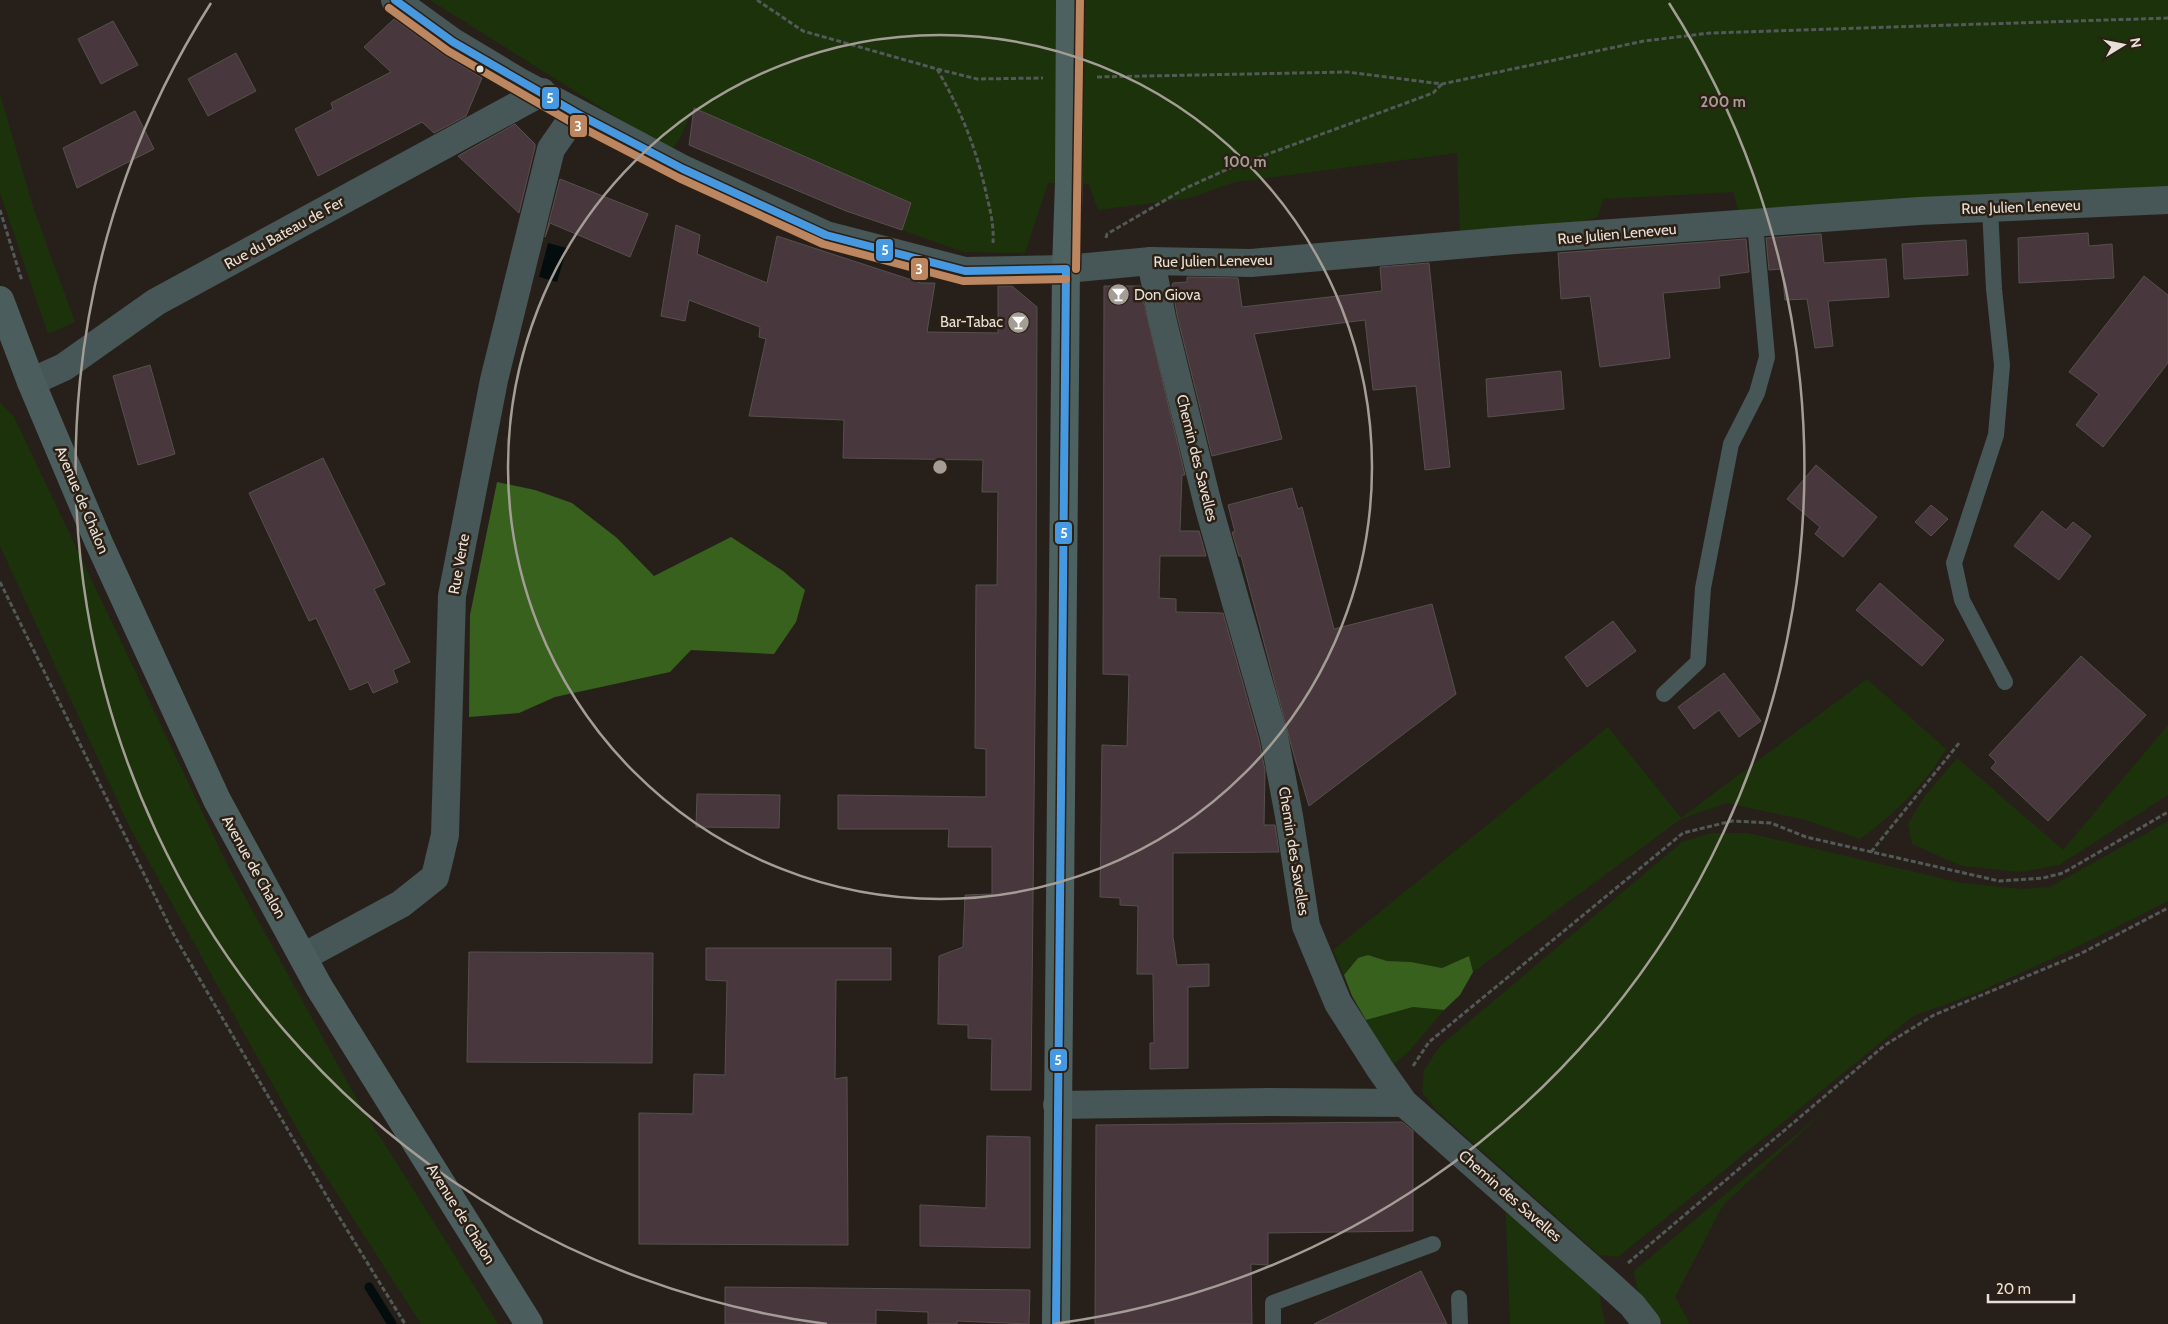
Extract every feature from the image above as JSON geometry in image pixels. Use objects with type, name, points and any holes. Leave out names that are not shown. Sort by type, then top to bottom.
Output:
[{"type":"main road","points":[[1056,1324],[1070,0]]},
{"type":"main road","name":"Avenue de Chalon","points":[[0,300],[31,382],[100,543],[218,800],[324,996],[529,1324]]},
{"type":"street","name":"Rue Julien Leneveu","points":[[395,0],[454,42],[518,81],[542,92],[576,113],[683,169],[826,235],[965,271],[1066,269],[1151,261],[1251,263],[1920,211],[2168,200]]},
{"type":"street","name":"Rue du Bateau de Fer","points":[[31,382],[64,367],[156,302],[542,92]]},
{"type":"street","name":"Rue Verte","points":[[303,957],[401,904],[435,877],[444,835],[452,596],[494,380],[551,149],[576,113]]},
{"type":"street","name":"Chemin des Savelles","points":[[1151,261],[1162,318],[1208,505],[1274,736],[1289,816],[1306,926],[1338,1003],[1404,1103],[1609,1284],[1632,1305],[1647,1324]]},
{"type":"street","points":[[1057,1105],[1268,1102],[1404,1103]]},
{"type":"lane","points":[[1990,208],[1994,289],[2002,365],[1996,435],[1954,563],[1962,600],[2005,682]]},
{"type":"lane","points":[[1664,694],[1698,662],[1702,588],[1731,444],[1757,393],[1767,357],[1755,223]]},
{"type":"lane","points":[[1273,1324],[1273,1303],[1433,1244]]},
{"type":"lane","points":[[1459,1298],[1460,1324]]},
{"type":"path","points":[[757,0],[803,31],[937,69],[977,79],[1047,78]]},
{"type":"path","points":[[1087,77],[1347,72],[1442,84],[1644,41],[1710,33],[2168,18]]},
{"type":"path","points":[[937,69],[957,104],[980,163],[994,229],[990,271]]},
{"type":"path","points":[[1099,265],[1107,234],[1186,188],[1230,168],[1433,93],[1442,84]]},
{"type":"path","points":[[0,582],[175,937],[328,1199],[405,1324]]},
{"type":"path","points":[[1870,852],[1960,742]]},
{"type":"path","points":[[1404,1103],[1408,1073],[1429,1042],[1683,833],[1732,821],[1771,823],[1806,837],[1999,881],[2043,878],[2064,873],[2168,812]]},
{"type":"path","points":[[1609,1284],[1628,1263],[1885,1045],[1934,1015],[2080,954],[2168,908]]},
{"type":"green space","points":[[430,0],[2168,0],[2168,195],[1740,217],[1733,192],[1603,199],[1598,217],[1574,223],[1460,233],[1457,153],[1235,182],[1190,198],[1098,210],[1089,184],[1048,183],[1025,253],[964,252],[902,230],[911,203],[693,108],[679,140],[670,151]]},
{"type":"green space","points":[[0,94],[34,210],[75,322],[48,334],[0,193]]},
{"type":"green space","points":[[0,402],[14,417],[228,866],[360,1105],[498,1324],[421,1324],[309,1150],[130,828],[0,546]]},
{"type":"green space","points":[[497,482],[535,490],[572,503],[617,538],[654,576],[731,537],[783,571],[805,590],[796,622],[774,654],[691,650],[670,672],[555,697],[519,713],[469,717],[470,615]]},
{"type":"green space","points":[[1867,679],[1946,749],[1930,773],[1908,798],[1860,839],[1806,820],[1726,803],[1681,819],[1473,972],[1469,956],[1442,968],[1411,962],[1387,961],[1368,955],[1358,958],[1344,975],[1333,950],[1608,727],[1681,818]]},
{"type":"green space","points":[[2168,725],[2168,795],[2059,865],[2021,872],[1962,866],[1912,844],[1908,824],[1924,797],[1957,758],[2063,850]]},
{"type":"green space","points":[[2168,821],[2168,901],[2079,946],[1977,993],[1913,1016],[1618,1257],[1599,1255],[1435,1109],[1422,1092],[1424,1070],[1440,1046],[1682,842],[1711,833],[1748,833],[1961,883],[2022,889],[2050,887]]},
{"type":"green space","points":[[1368,955],[1387,961],[1411,962],[1442,968],[1469,956],[1473,972],[1460,995],[1444,1010],[1413,1007],[1366,1020],[1352,996],[1344,975],[1358,958]]},
{"type":"green space","points":[[1413,1007],[1444,1010],[1410,1050],[1391,1067],[1366,1020]]},
{"type":"green space","points":[[1828,1108],[1723,1205],[1675,1297],[1690,1324],[1664,1324],[1641,1296],[1634,1271]]},
{"type":"green space","points":[[1505,1200],[1597,1283],[1605,1324],[1510,1324]]},
{"type":"shaded area","points":[[548,243],[567,248],[557,282],[539,277]]},
{"type":"building","points":[[394,19],[444,55],[482,78],[466,116],[434,133],[422,122],[318,176],[295,129],[333,109],[331,103],[391,72],[364,47]]},
{"type":"building","points":[[113,21],[138,65],[101,84],[78,39]]},
{"type":"building","points":[[236,53],[256,91],[208,116],[188,79]]},
{"type":"building","points":[[694,108],[911,203],[902,230],[846,211],[689,145]]},
{"type":"building","points":[[135,111],[154,149],[77,188],[63,148]]},
{"type":"building","points":[[515,124],[535,144],[519,213],[458,156]]},
{"type":"building","points":[[560,179],[648,214],[630,257],[550,223],[545,237]]},
{"type":"building","points":[[676,225],[700,235],[697,254],[767,283],[777,236],[921,283],[935,283],[927,332],[998,333],[998,286],[1012,286],[1037,307],[1031,1090],[991,1090],[992,1039],[968,1038],[968,1025],[938,1024],[939,956],[963,947],[965,895],[992,894],[992,847],[948,847],[949,829],[838,829],[838,795],[986,797],[986,749],[975,748],[976,585],[997,585],[998,492],[982,492],[983,460],[843,458],[844,420],[749,416],[766,339],[759,337],[760,327],[689,300],[685,321],[661,316]]},
{"type":"building","points":[[2088,233],[2089,246],[2112,244],[2114,278],[2019,283],[2018,238]]},
{"type":"building","points":[[1821,234],[1824,263],[1886,259],[1889,297],[1828,301],[1833,346],[1815,348],[1807,299],[1785,300],[1782,269],[1769,270],[1766,238]]},
{"type":"building","points":[[1746,239],[1749,272],[1719,276],[1720,288],[1663,293],[1670,358],[1600,367],[1590,296],[1561,299],[1558,253]]},
{"type":"building","points":[[1966,240],[1968,275],[1904,279],[1902,244]]},
{"type":"building","points":[[1429,263],[1450,467],[1425,470],[1416,386],[1373,390],[1365,320],[1254,334],[1282,439],[1212,456],[1177,315],[1173,283],[1187,282],[1187,277],[1238,278],[1242,307],[1382,291],[1380,267]]},
{"type":"building","points":[[2144,276],[2168,295],[2168,363],[2103,447],[2076,425],[2099,394],[2069,372]]},
{"type":"building","points":[[1104,286],[1140,286],[1185,475],[1182,475],[1180,531],[1199,531],[1206,556],[1160,556],[1159,598],[1176,599],[1176,612],[1223,613],[1259,740],[1265,770],[1264,825],[1275,825],[1279,852],[1173,853],[1173,937],[1177,965],[1209,964],[1209,986],[1188,987],[1188,1068],[1150,1069],[1150,1043],[1154,1043],[1153,974],[1137,974],[1138,906],[1120,905],[1120,898],[1100,897],[1102,745],[1127,746],[1129,675],[1103,674]]},
{"type":"building","points":[[150,365],[175,454],[138,465],[113,376]]},
{"type":"building","points":[[1561,371],[1564,409],[1488,417],[1486,379]]},
{"type":"building","points":[[323,458],[385,584],[374,589],[410,662],[393,670],[398,682],[373,693],[368,682],[350,690],[316,618],[309,621],[249,493]]},
{"type":"building","points":[[1816,465],[1877,517],[1843,557],[1815,534],[1820,527],[1787,499]]},
{"type":"building","points":[[1292,488],[1298,509],[1302,507],[1334,629],[1432,604],[1456,694],[1309,806],[1241,556],[1239,556],[1232,532],[1235,532],[1228,505]]},
{"type":"building","points":[[1931,505],[1948,519],[1931,536],[1915,522]]},
{"type":"building","points":[[2042,511],[2066,530],[2073,522],[2091,536],[2059,580],[2014,546]]},
{"type":"building","points":[[1880,583],[1944,640],[1922,666],[1856,610]]},
{"type":"building","points":[[1613,621],[1636,651],[1587,687],[1565,657]]},
{"type":"building","points":[[2081,656],[2146,715],[2048,821],[1991,768],[1996,762],[1989,755]]},
{"type":"building","points":[[1724,673],[1761,721],[1739,737],[1719,710],[1694,729],[1678,707]]},
{"type":"building","points":[[697,794],[780,795],[779,828],[696,827]]},
{"type":"building","points":[[706,948],[891,948],[891,980],[836,980],[835,1079],[847,1077],[848,1245],[639,1244],[639,1113],[693,1114],[694,1074],[725,1075],[727,981],[706,980]]},
{"type":"building","points":[[469,952],[653,953],[652,1063],[467,1062]]},
{"type":"building","points":[[1402,1122],[1413,1131],[1413,1231],[1268,1233],[1268,1265],[1251,1264],[1252,1324],[1095,1324],[1096,1125]]},
{"type":"building","points":[[987,1136],[1030,1137],[1030,1248],[920,1246],[920,1205],[986,1208]]},
{"type":"building","points":[[1421,1271],[1447,1324],[1314,1324]]},
{"type":"building","points":[[725,1287],[1030,1290],[1029,1324],[957,1321],[957,1324],[928,1324],[928,1312],[876,1310],[876,1324],[725,1324]]},
{"type":"waterway","points":[[369,1287],[392,1324]]},
{"type":"transit line","name":"5","points":[[395,0],[453,42],[576,113],[683,169],[826,235],[965,271],[1066,269]]},
{"type":"transit line","name":"3","points":[[1076,269],[1080,0]]},
{"type":"transit line","name":"3","points":[[389,8],[448,51],[571,122],[679,178],[823,244],[963,281],[1066,279]]},
{"type":"transit line","name":"5","points":[[1056,1324],[1066,269]]},
{"type":"place","name":"Don Giova","points":[[1118,295]]},
{"type":"place","name":"Bar-Tabac","points":[[1019,322]]}]
